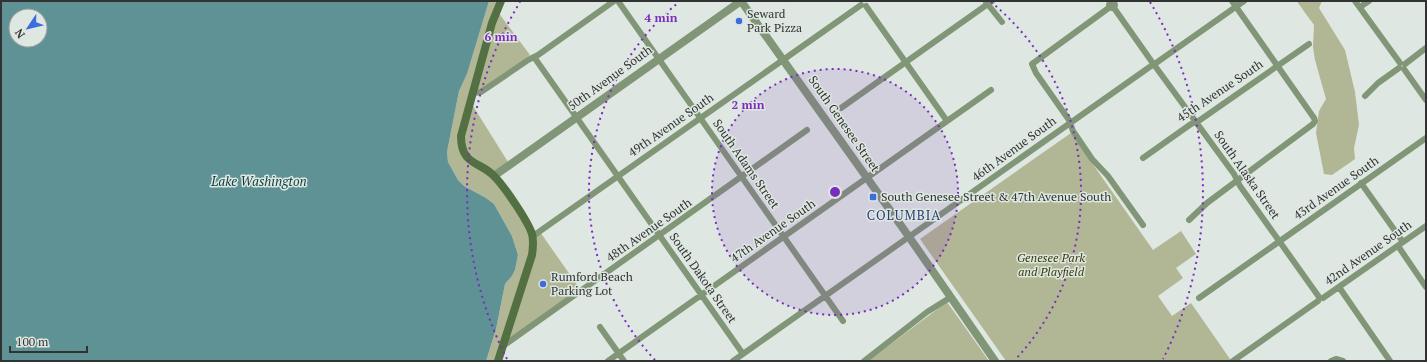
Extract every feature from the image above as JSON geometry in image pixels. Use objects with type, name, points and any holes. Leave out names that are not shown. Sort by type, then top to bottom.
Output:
[{"type":"main road","points":[[498,361],[532,255],[533,236],[525,220],[494,176],[473,163],[466,156],[462,146],[461,132],[492,23],[501,1]]},
{"type":"street","points":[[473,93],[481,92],[614,1]]},
{"type":"street","name":"South Adams Street","points":[[618,1],[843,321]]},
{"type":"street","name":"50th Avenue South","points":[[494,176],[741,1]]},
{"type":"street","name":"South Genesee Street","points":[[741,1],[909,237],[995,361]]},
{"type":"street","points":[[1189,220],[1206,203],[1315,121],[1278,65],[1232,1]]},
{"type":"street","name":"46th Avenue South","points":[[733,361],[1070,122],[1244,1]]},
{"type":"street","points":[[1356,1],[1426,100]]},
{"type":"street","points":[[1360,7],[1369,1]]},
{"type":"street","points":[[841,108],[988,2],[1002,22]]},
{"type":"street","points":[[864,3],[947,121]]},
{"type":"street","name":"49th Avenue South","points":[[533,236],[864,3]]},
{"type":"street","points":[[1112,4],[1032,64],[1036,73],[1070,122],[1073,131],[1092,159],[1108,176],[1143,225]]},
{"type":"street","name":"South Alaska Street","points":[[1112,4],[1230,168],[1320,299]]},
{"type":"street","name":"45th Avenue South","points":[[1144,158],[1190,124],[1196,122],[1309,44]]},
{"type":"street","points":[[1364,96],[1378,83],[1426,48]]},
{"type":"street","name":"South Dakota Street","points":[[534,57],[743,354]]},
{"type":"street","name":"47th Avenue South","points":[[608,361],[991,90]]},
{"type":"street","name":"48th Avenue South","points":[[503,346],[807,130]]},
{"type":"street","name":"43rd Avenue South","points":[[1199,298],[1426,138]]},
{"type":"street","points":[[1361,183],[1403,242]]},
{"type":"street","name":"42nd Avenue South","points":[[1233,361],[1426,226]]},
{"type":"street","points":[[1398,246],[1426,287]]},
{"type":"street","points":[[1338,287],[1390,361]]},
{"type":"street","points":[[864,361],[927,312],[951,297]]},
{"type":"street","points":[[600,327],[624,361]]},
{"type":"street","points":[[1239,357],[1246,361]]},
{"type":"street","points":[[1331,361],[1341,360]]},
{"type":"green space","points":[[489,1],[499,1],[495,8],[530,55],[468,98],[508,162],[494,179],[528,229],[540,232],[580,289],[500,348],[496,361],[486,361],[496,329],[505,284],[515,270],[518,255],[512,236],[494,204],[464,186],[458,180],[448,162],[447,152],[459,91],[467,74]]},
{"type":"green space","points":[[1297,1],[1322,1],[1319,8],[1345,50],[1355,92],[1359,125],[1354,148],[1355,159],[1332,175],[1324,174],[1316,133],[1319,111],[1326,99],[1315,60],[1313,47],[1314,25]]},
{"type":"green space","name":"Genesee Park and Playfield","points":[[1071,133],[1153,250],[1181,231],[1196,254],[1176,268],[1183,278],[1158,296],[1172,316],[1191,303],[1230,359],[1235,361],[1006,361],[920,239]]},
{"type":"green space","points":[[947,302],[989,361],[868,361]]},
{"type":"water","name":"Lake Washington","points":[[1,1],[489,1],[467,74],[459,91],[447,152],[448,162],[458,180],[464,186],[494,204],[512,236],[518,255],[515,270],[505,284],[496,329],[486,361],[1,361]]},
{"type":"place","name":"Seward Park Pizza","points":[[739,21]]},
{"type":"place","name":"South Genesee Street & 47th Avenue South","points":[[873,197]]},
{"type":"place","name":"Rumford Beach Parking Lot","points":[[543,284]]},
{"type":"district","name":"COLUMBIA","points":[[904,215]]}]
